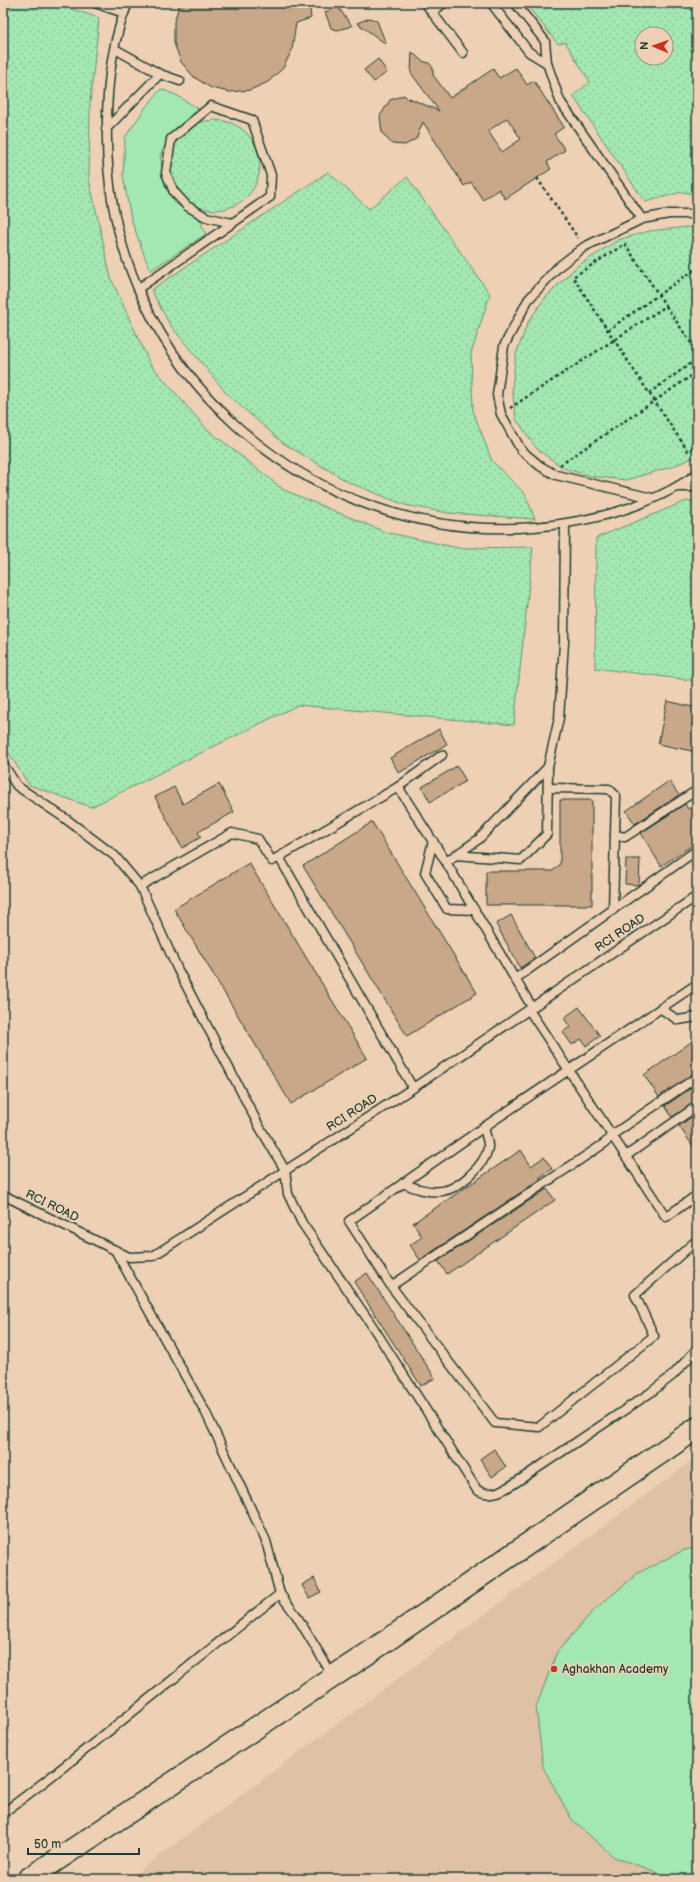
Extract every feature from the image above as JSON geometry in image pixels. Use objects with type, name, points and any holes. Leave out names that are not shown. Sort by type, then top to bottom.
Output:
[{"type":"street","points":[[28,1879],[333,1676],[697,1428]]},
{"type":"lane","points":[[95,3],[124,12]]},
{"type":"lane","points":[[128,3],[124,12],[115,48],[106,111],[107,161],[114,211],[127,260],[146,306],[171,350],[201,390],[235,426],[274,457],[317,483],[363,504],[410,518],[460,527],[509,529],[565,524],[606,514],[652,498],[678,488],[697,474]]},
{"type":"lane","points":[[425,3],[463,53]]},
{"type":"lane","points":[[432,12],[444,3]]},
{"type":"lane","points":[[491,3],[530,52],[547,63]]},
{"type":"lane","points":[[515,3],[545,42],[547,63],[560,101],[642,219]]},
{"type":"lane","points":[[115,48],[160,74],[180,81]]},
{"type":"lane","points":[[106,129],[160,74]]},
{"type":"lane","points":[[139,288],[232,224],[270,197],[271,176],[252,120],[211,106],[171,139],[166,173],[174,192],[188,206],[206,217],[232,224]]},
{"type":"lane","points":[[652,498],[563,477],[550,472],[521,450],[501,414],[498,395],[504,346],[528,300],[558,267],[584,247],[642,219],[669,214],[697,214]]},
{"type":"lane","points":[[678,488],[697,487]]},
{"type":"lane","points":[[455,855],[521,860],[547,834],[548,767],[559,718],[563,658],[565,524]]},
{"type":"lane","points":[[140,886],[232,833],[258,839],[272,861],[398,787],[442,755]]},
{"type":"lane","points":[[3,764],[17,786],[66,819],[115,856],[140,886],[177,968],[259,1126],[286,1170],[288,1194],[302,1223],[400,1367],[477,1490],[482,1493],[499,1492],[510,1486],[595,1431],[650,1393],[673,1375],[697,1349]]},
{"type":"lane","points":[[446,862],[479,839],[548,767]]},
{"type":"lane","points":[[398,787],[446,862],[515,979],[530,1008],[666,1217],[697,1195]]},
{"type":"lane","points":[[548,788],[609,788],[616,796],[613,910]]},
{"type":"lane","points":[[615,835],[626,837],[697,790]]},
{"type":"lane","points":[[433,841],[425,873],[447,909],[474,910]]},
{"type":"lane","points":[[515,979],[697,850]]},
{"type":"lane","points":[[279,857],[412,1088]]},
{"type":"lane","name":"RCI ROAD","points":[[3,1195],[129,1256],[153,1256],[412,1088],[697,896]]},
{"type":"lane","points":[[697,984],[349,1220],[391,1286],[495,1423],[539,1427],[654,1336],[635,1295],[697,1240]]},
{"type":"lane","points":[[661,1009],[678,1020],[697,1018]]},
{"type":"lane","points":[[391,1286],[605,1143],[612,1135],[697,1077]]},
{"type":"lane","points":[[626,1156],[697,1106]]},
{"type":"lane","points":[[403,1183],[418,1190],[431,1192],[444,1191],[458,1185],[472,1174],[481,1163],[488,1148],[484,1127]]},
{"type":"lane","points":[[116,1250],[206,1413],[266,1541],[280,1594],[296,1615],[333,1676]]},
{"type":"lane","points":[[3,1813],[134,1712],[280,1594]]},
{"type":"path","points":[[537,178],[584,247]]},
{"type":"path","points":[[697,352],[625,244],[573,277],[688,452],[697,445]]},
{"type":"path","points":[[608,330],[697,268]]},
{"type":"path","points":[[501,414],[615,341],[666,306]]},
{"type":"path","points":[[649,393],[697,359]]},
{"type":"path","points":[[550,472],[697,372]]},
{"type":"shaded area","name":"Aghakhan Academy","points":[[695,1458],[697,1459],[697,1879],[128,1879]]},
{"type":"green space","points":[[3,3],[55,3],[99,18],[90,103],[89,179],[111,278],[150,364],[207,429],[284,490],[385,532],[458,548],[533,547],[514,725],[298,705],[91,807],[29,785],[3,744]]},
{"type":"green space","points":[[525,3],[697,3],[697,194],[682,192],[645,202],[573,96],[590,82],[565,42],[558,44]]},
{"type":"green space","points":[[161,89],[176,95],[199,109],[173,131],[160,155],[165,186],[175,203],[200,220],[206,234],[150,271],[131,219],[123,176],[125,137]]},
{"type":"green space","points":[[215,120],[232,124],[247,133],[256,148],[260,165],[256,182],[247,197],[232,206],[215,210],[198,206],[183,197],[174,182],[170,165],[174,148],[183,133],[198,124]]},
{"type":"green space","points":[[328,172],[369,209],[407,177],[490,294],[471,354],[473,411],[492,461],[525,494],[535,519],[448,513],[405,505],[350,483],[283,443],[227,394],[170,325],[151,290]]},
{"type":"green space","points":[[688,227],[697,228],[697,456],[671,467],[626,480],[590,476],[563,468],[537,449],[516,419],[512,387],[516,354],[528,322],[545,298],[576,267],[618,240],[649,231]]},
{"type":"green space","points":[[686,501],[697,502],[697,681],[595,668],[596,538]]},
{"type":"green space","points":[[697,1548],[697,1875],[668,1876],[614,1857],[572,1820],[543,1767],[536,1707],[557,1652],[593,1611],[638,1573],[684,1550]]},
{"type":"building","points":[[180,3],[309,3],[311,18],[296,23],[292,50],[283,68],[268,82],[250,90],[230,92],[211,88],[194,77],[181,62],[174,43],[174,22]]},
{"type":"building","points":[[338,7],[352,26],[337,30],[331,28],[325,12]]},
{"type":"building","points":[[370,18],[377,21],[386,44],[357,23]]},
{"type":"building","points":[[412,52],[422,61],[429,63],[433,68],[433,75],[450,98],[493,69],[499,78],[516,68],[527,85],[534,81],[564,127],[554,134],[565,150],[547,162],[551,169],[505,199],[499,189],[483,200],[471,182],[464,186],[423,122],[416,139],[405,145],[392,144],[382,133],[380,116],[390,100],[404,95],[409,100],[409,98],[439,111],[411,73]],"holes":[[[507,118],[521,139],[502,152],[488,131]]]},
{"type":"building","points":[[378,59],[387,72],[374,82],[364,70]]},
{"type":"building","points":[[667,701],[697,708],[697,752],[658,744]]},
{"type":"building","points":[[439,729],[447,744],[399,773],[390,758]]},
{"type":"building","points":[[457,766],[466,781],[430,802],[422,787]]},
{"type":"building","points":[[669,781],[679,795],[635,824],[626,811]]},
{"type":"building","points":[[219,784],[234,812],[198,832],[201,837],[182,848],[155,797],[174,787],[183,804]]},
{"type":"building","points":[[560,800],[592,800],[592,905],[486,905],[486,871],[553,871],[560,864]]},
{"type":"building","points":[[697,803],[697,842],[661,866],[641,833],[685,804],[688,809]]},
{"type":"building","points":[[372,822],[477,993],[407,1036],[303,866]]},
{"type":"building","points":[[626,859],[640,859],[639,885],[625,884]]},
{"type":"building","points":[[249,863],[367,1058],[291,1104],[174,909]]},
{"type":"building","points":[[511,915],[535,958],[520,968],[496,924]]},
{"type":"building","points":[[579,1007],[600,1036],[586,1046],[581,1039],[572,1045],[563,1032],[570,1027],[564,1018]]},
{"type":"building","points":[[697,1038],[697,1072],[659,1097],[644,1075]]},
{"type":"building","points":[[697,1084],[697,1101],[672,1117],[665,1106]]},
{"type":"building","points":[[697,1113],[697,1152],[679,1126]]},
{"type":"building","points":[[521,1150],[531,1166],[544,1157],[552,1169],[539,1178],[541,1179],[420,1260],[410,1245],[422,1237],[413,1223]]},
{"type":"building","points":[[547,1189],[555,1200],[447,1274],[438,1261]]},
{"type":"building","points":[[367,1273],[435,1378],[421,1386],[354,1282]]},
{"type":"building","points":[[494,1449],[506,1467],[492,1477],[480,1459]]},
{"type":"building","points":[[314,1578],[321,1592],[309,1598],[302,1585]]},
{"type":"place","name":"Aghakhan Academy","points":[[554,1669]]}]
